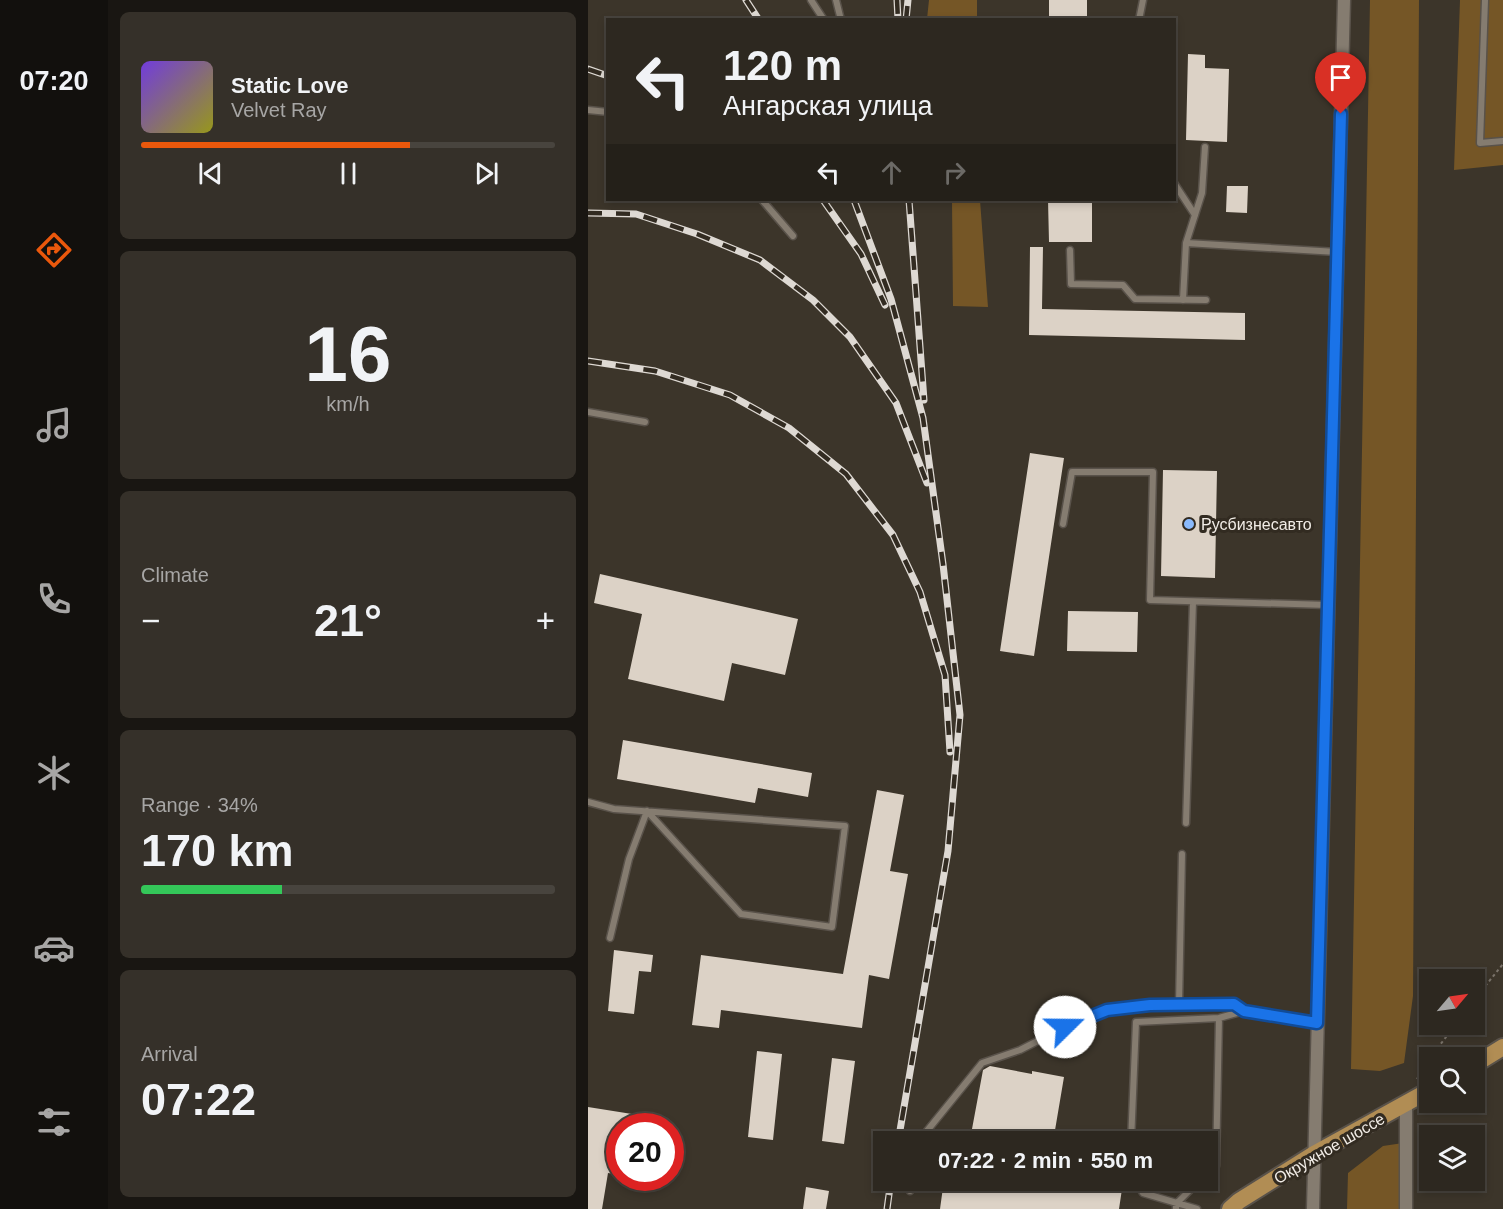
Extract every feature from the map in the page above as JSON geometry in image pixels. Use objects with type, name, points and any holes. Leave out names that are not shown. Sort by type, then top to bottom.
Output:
[{"type":"main road","points":[[1485,1058],[1503,1047]]},
{"type":"main road","name":"Окружное шоссе","points":[[1230,1209],[1314,1154],[1419,1096]]},
{"type":"street","points":[[1313,1209],[1344,0]]},
{"type":"street","points":[[1406,1103],[1406,1209]]},
{"type":"lane","points":[[811,0],[823,18]]},
{"type":"lane","points":[[837,0],[841,18]]},
{"type":"lane","points":[[1139,18],[1143,0]]},
{"type":"lane","points":[[1485,0],[1480,143],[1503,141]]},
{"type":"lane","points":[[588,110],[606,112]]},
{"type":"lane","points":[[1184,300],[1186,243],[1202,193],[1205,147]]},
{"type":"lane","points":[[1176,186],[1195,215]]},
{"type":"lane","points":[[763,201],[793,236]]},
{"type":"lane","points":[[1186,243],[1338,252]]},
{"type":"lane","points":[[1071,250],[1071,284],[1123,285],[1135,299],[1206,300]]},
{"type":"lane","points":[[588,412],[645,422]]},
{"type":"lane","points":[[1063,524],[1072,472],[1152,472],[1150,600],[1328,605]]},
{"type":"lane","points":[[1186,823],[1193,602]]},
{"type":"lane","points":[[588,802],[614,809],[647,811],[845,826],[832,927],[741,914],[647,811]]},
{"type":"lane","points":[[610,938],[629,859],[647,811]]},
{"type":"lane","points":[[1179,1005],[1182,854]]},
{"type":"lane","points":[[927,1131],[982,1063],[1020,1050],[1065,1027],[1107,1010],[1150,1005],[1234,1004],[1244,1011]]},
{"type":"lane","points":[[1131,1131],[1136,1022],[1219,1018],[1244,1011],[1317,1023]]},
{"type":"lane","points":[[1217,1131],[1219,1018]]},
{"type":"lane","points":[[1142,1191],[1176,1206],[1197,1209]]},
{"type":"lane","points":[[1176,1206],[1190,1191]]},
{"type":"path","points":[[1485,986],[1503,964]]},
{"type":"path","points":[[1438,1047],[1448,1035]]},
{"type":"shaded area","points":[[929,0],[977,0],[977,18],[927,18]]},
{"type":"shaded area","points":[[1370,0],[1419,0],[1413,996],[1404,1063],[1380,1071],[1351,1069]]},
{"type":"shaded area","points":[[1460,0],[1503,0],[1503,165],[1454,170]]},
{"type":"shaded area","points":[[952,201],[980,201],[988,307],[953,306]]},
{"type":"shaded area","points":[[1403,1143],[1401,1209],[1347,1209],[1348,1173],[1383,1146]]},
{"type":"building","points":[[1049,0],[1087,0],[1087,18],[1049,18]]},
{"type":"building","points":[[1188,54],[1205,55],[1205,68],[1229,69],[1227,142],[1186,140]]},
{"type":"building","points":[[1227,186],[1248,186],[1247,213],[1226,212]]},
{"type":"building","points":[[1048,201],[1092,201],[1092,242],[1049,242]]},
{"type":"building","points":[[1030,247],[1043,247],[1042,309],[1245,313],[1245,340],[1029,335]]},
{"type":"building","points":[[1030,453],[1064,458],[1034,656],[1000,651]]},
{"type":"building","name":"Русбизнесавто","points":[[1163,470],[1217,471],[1215,578],[1161,576]]},
{"type":"building","points":[[600,574],[798,619],[785,675],[732,663],[724,701],[628,679],[642,614],[594,603]]},
{"type":"building","points":[[1068,611],[1138,612],[1137,652],[1067,651]]},
{"type":"building","points":[[623,740],[812,773],[808,797],[758,788],[755,803],[617,779]]},
{"type":"building","points":[[877,790],[904,795],[890,871],[908,874],[889,979],[869,975],[862,1028],[721,1010],[719,1028],[692,1025],[701,955],[843,974]]},
{"type":"building","points":[[614,950],[653,955],[651,972],[639,971],[634,1014],[608,1011]]},
{"type":"building","points":[[757,1051],[782,1054],[773,1140],[748,1137]]},
{"type":"building","points":[[832,1058],[855,1061],[844,1144],[822,1141]]},
{"type":"building","points":[[990,1066],[1064,1077],[1055,1131],[972,1129],[983,1070]]},
{"type":"building","points":[[588,1107],[626,1113],[606,1113],[606,1185],[602,1209],[588,1209]]},
{"type":"building","points":[[806,1187],[829,1191],[826,1209],[803,1209]]},
{"type":"building","points":[[942,1191],[1122,1191],[1119,1209],[940,1209]]},
{"type":"railway","points":[[746,0],[758,18]]},
{"type":"railway","points":[[897,0],[898,18]]},
{"type":"railway","points":[[906,18],[908,0]]},
{"type":"railway","points":[[588,69],[606,75]]},
{"type":"railway","points":[[824,201],[861,254],[885,305]]},
{"type":"railway","points":[[854,201],[891,299],[923,418],[960,715],[948,851],[900,1131]]},
{"type":"railway","points":[[909,201],[924,400]]},
{"type":"railway","points":[[588,213],[636,214],[697,234],[760,260],[813,300],[850,337],[896,403],[927,483]]},
{"type":"railway","points":[[588,361],[655,371],[730,395],[789,428],[846,474],[893,535],[920,592],[945,675],[950,752]]},
{"type":"railway","points":[[887,1209],[889,1191]]},
{"type":"place","name":"Русбизнесавто","points":[[1189,524]]},
{"type":"route","points":[[1065,1027],[1107,1010],[1150,1005],[1234,1004],[1244,1011],[1317,1023],[1341,114]]}]
